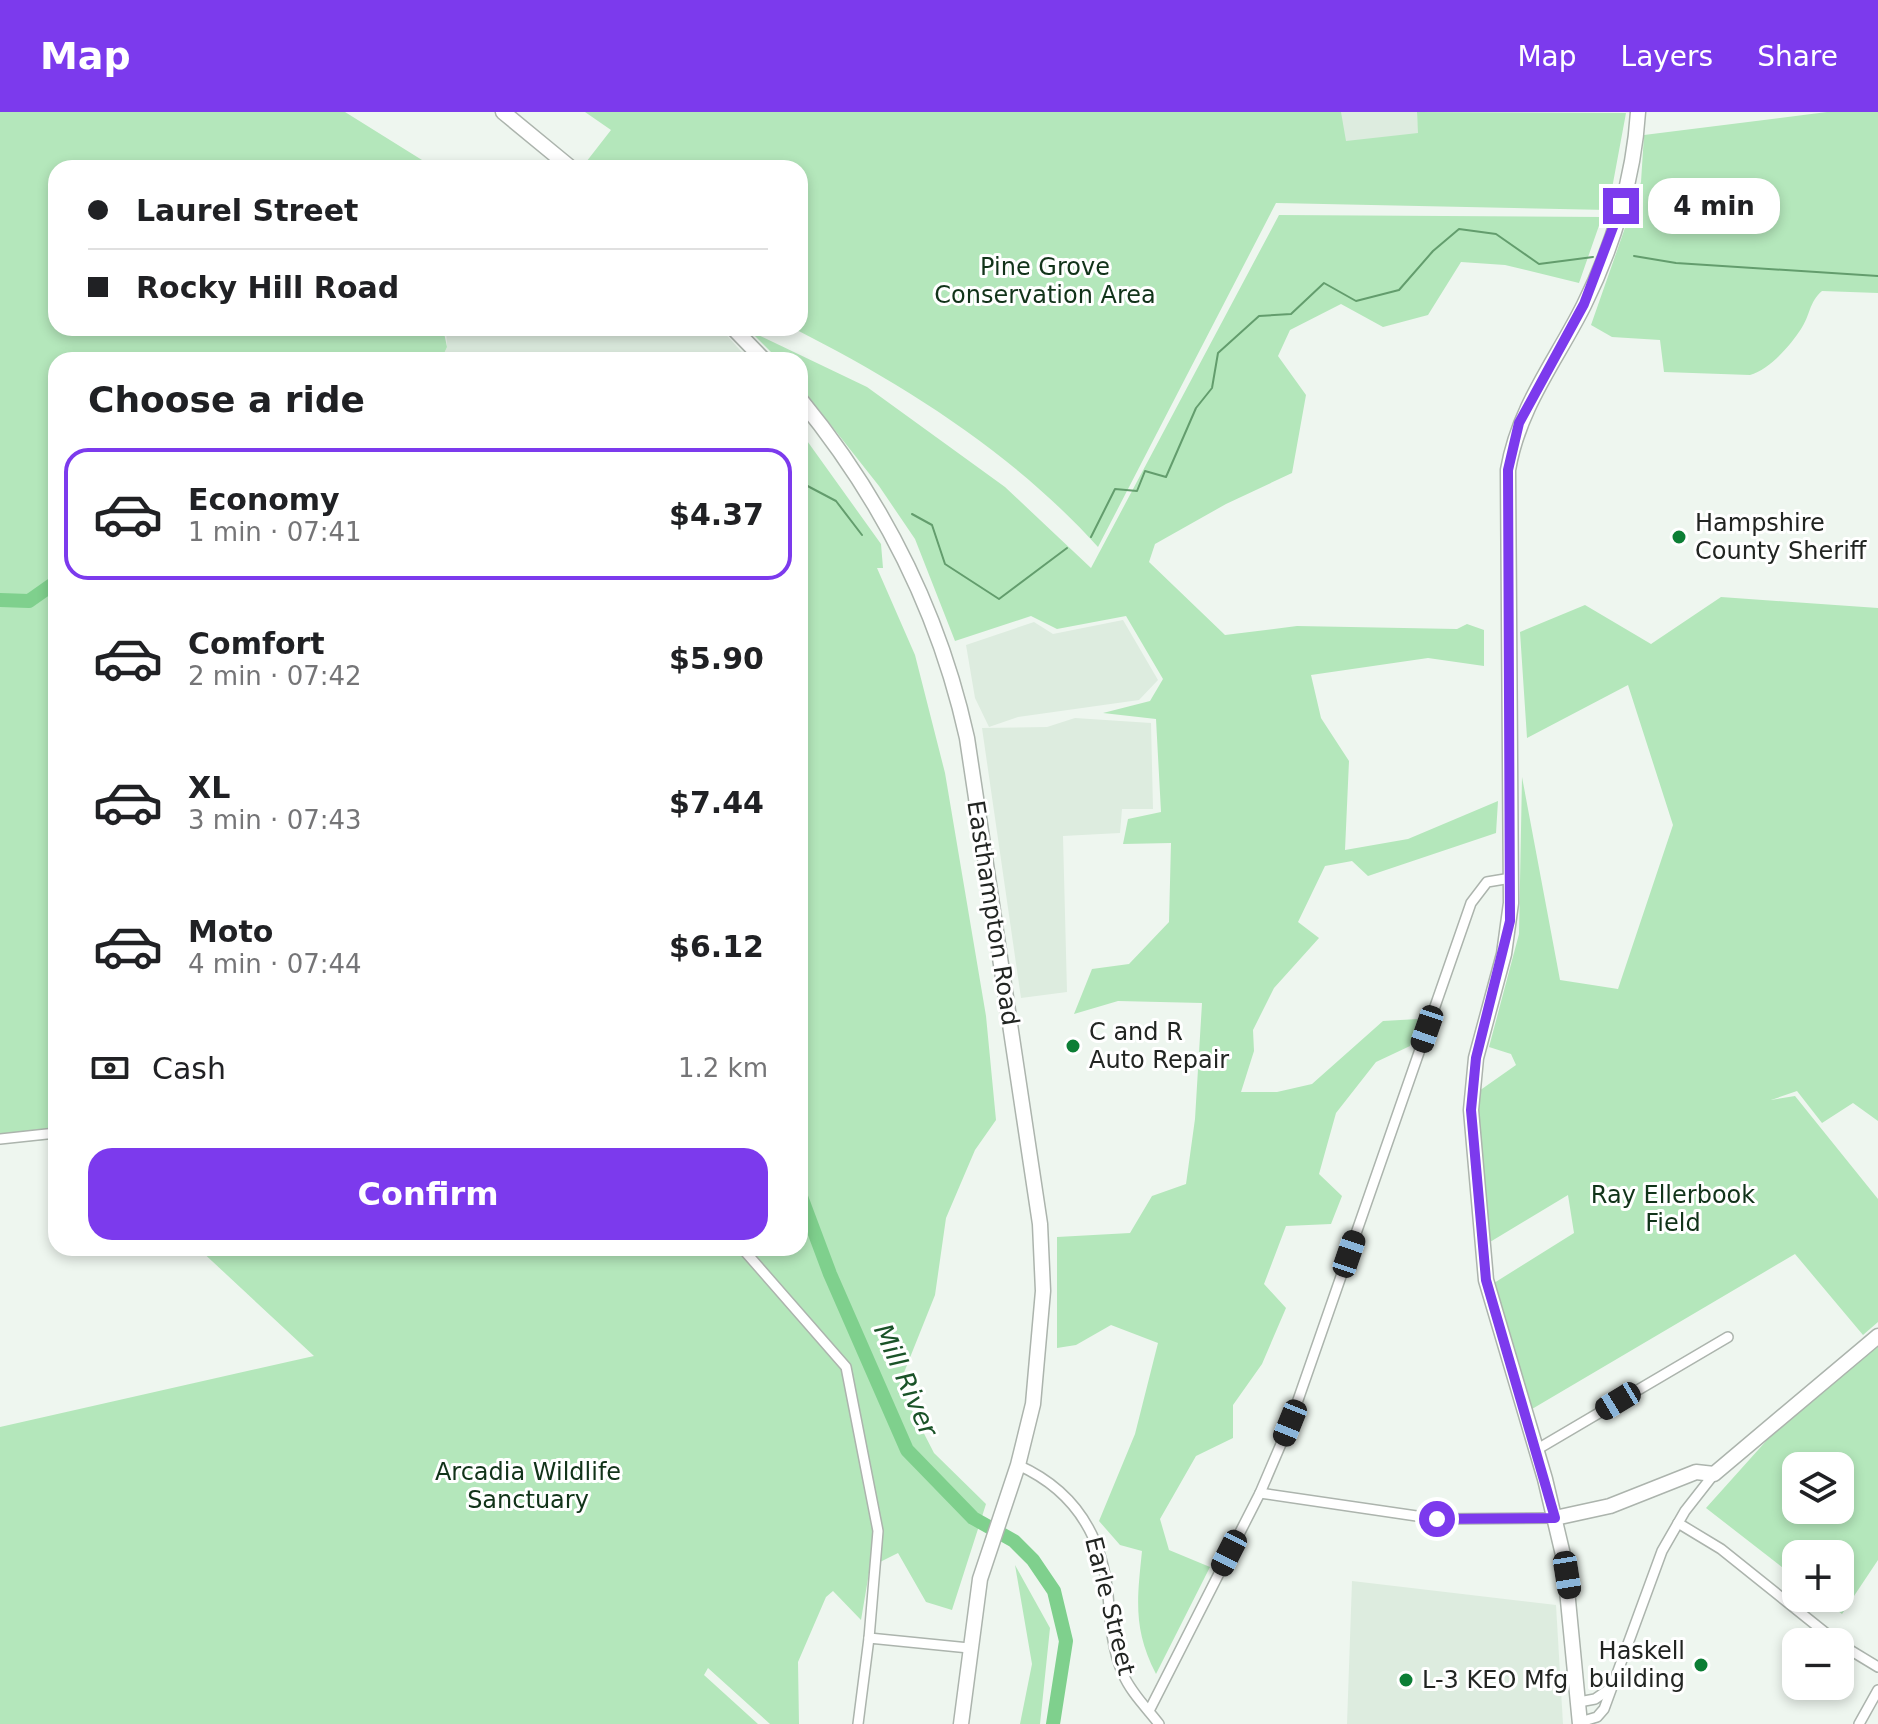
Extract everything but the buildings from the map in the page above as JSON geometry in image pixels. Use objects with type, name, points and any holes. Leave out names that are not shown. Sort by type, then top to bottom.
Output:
[{"type":"main road","points":[[503,112],[561,160]]},
{"type":"main road","points":[[1580,1723],[1569,1592],[1555,1518],[1486,1280],[1471,1110],[1476,1058],[1509,932],[1508,470],[1524,411],[1584,304],[1605,254],[1626,187],[1638,112]]},
{"type":"main road","points":[[741,336],[756,352]]},
{"type":"main road","name":"Easthampton Road","points":[[808,410],[856,474],[900,549],[938,636],[967,738],[1040,1224],[1043,1291],[1039,1360],[1018,1465],[987,1554],[969,1648],[961,1724]]},
{"type":"main road","points":[[1555,1518],[1610,1506],[1696,1472],[1714,1474],[1878,1336]]},
{"type":"street","points":[[1149,1711],[1260,1493],[1312,1361],[1471,903],[1487,882],[1511,878]]},
{"type":"street","points":[[0,1139],[48,1134]]},
{"type":"street","points":[[749,1256],[846,1367],[878,1531],[858,1724]]},
{"type":"street","points":[[1536,1450],[1728,1337]]},
{"type":"street","name":"Earle Street","points":[[1018,1465],[1057,1488],[1089,1525],[1104,1570],[1117,1660],[1131,1690],[1159,1724]]},
{"type":"street","points":[[1580,1723],[1597,1717],[1604,1709],[1608,1690],[1653,1573],[1678,1523],[1714,1474]]},
{"type":"street","points":[[1260,1493],[1437,1519],[1555,1518]]},
{"type":"street","points":[[1678,1523],[1721,1549],[1819,1628]]},
{"type":"street","points":[[869,1638],[969,1648]]},
{"type":"street","points":[[1854,1653],[1878,1667]]},
{"type":"street","points":[[1579,1702],[1595,1699],[1608,1690]]},
{"type":"street","points":[[1859,1724],[1878,1690]]},
{"type":"shaded area","points":[[1330,112],[1417,112],[1420,155],[1334,162]]},
{"type":"shaded area","points":[[446,336],[727,336],[742,352],[445,352]]},
{"type":"shaded area","points":[[1123,620],[1158,680],[1139,700],[1018,717],[989,727],[975,698],[966,645],[1034,622],[1053,634]]},
{"type":"shaded area","points":[[1075,718],[1151,723],[1153,809],[1122,809],[1120,833],[1063,836],[1067,992],[1021,998],[982,728],[1047,727]]},
{"type":"shaded area","points":[[1352,1581],[1556,1605],[1563,1724],[1347,1724]]},
{"type":"green space","points":[[0,112],[345,112],[422,160],[48,160],[48,336],[445,336],[447,347],[445,352],[48,352],[48,1140],[0,1144]]},
{"type":"green space","name":"Pine Grove Conservation Area","points":[[585,112],[1341,112],[1346,141],[1418,133],[1417,112],[1626,113],[1608,210],[1276,203],[1098,547],[1065,513],[994,451],[876,373],[808,336],[808,160],[588,160],[611,130]]},
{"type":"green space","points":[[1827,112],[1878,112],[1878,293],[1822,291],[1785,350],[1772,363],[1750,375],[1664,372],[1660,340],[1612,337],[1591,325],[1641,182],[1644,135]]},
{"type":"green space","points":[[1279,215],[1602,217],[1579,283],[1505,265],[1461,262],[1428,315],[1383,327],[1341,304],[1290,330],[1278,356],[1306,395],[1292,473],[1226,504],[1155,544],[1149,562],[1225,635],[1297,626],[1457,629],[1467,624],[1484,630],[1484,666],[1428,658],[1311,675],[1321,718],[1349,761],[1345,850],[1408,839],[1498,801],[1496,833],[1368,876],[1352,861],[1325,866],[1298,922],[1319,938],[1274,988],[1253,1030],[1254,1051],[1241,1092],[1277,1092],[1312,1084],[1383,1021],[1418,1019],[1410,1046],[1376,1062],[1336,1113],[1319,1174],[1342,1196],[1331,1224],[1286,1226],[1264,1284],[1286,1308],[1262,1364],[1233,1405],[1233,1438],[1196,1456],[1160,1519],[1169,1550],[1210,1567],[1156,1674],[1143,1643],[1138,1614],[1142,1551],[1120,1545],[1099,1521],[1135,1434],[1158,1343],[1111,1325],[1076,1345],[1057,1348],[1057,1237],[1130,1233],[1152,1196],[1186,1184],[1195,1119],[1202,1003],[1118,1001],[1074,1014],[1092,969],[1129,964],[1169,922],[1171,843],[1123,844],[1128,819],[1161,812],[1156,719],[1103,713],[1150,701],[1163,679],[1126,616],[1057,629],[1031,616],[955,641],[915,539],[879,486],[808,396],[808,359],[867,387],[1005,487],[1091,568]]},
{"type":"green space","points":[[755,336],[794,352],[771,352]]},
{"type":"green space","name":"Arcadia Wildlife Sanctuary","points":[[808,442],[881,544],[883,568],[877,568],[915,655],[945,773],[986,1016],[996,1120],[975,1150],[946,1218],[935,1295],[899,1385],[934,1453],[986,1504],[952,1610],[926,1602],[898,1553],[870,1567],[861,1620],[833,1591],[826,1597],[798,1662],[799,1724],[770,1724],[708,1668],[704,1675],[758,1724],[0,1724],[0,1427],[314,1356],[207,1256],[808,1256]]},
{"type":"green space","name":"Ray Ellerbook Field","points":[[1721,597],[1878,608],[1878,1121],[1853,1103],[1822,1123],[1797,1091],[1771,1100],[1795,1096],[1878,1199],[1878,1322],[1863,1335],[1795,1254],[1532,1409],[1494,1283],[1574,1233],[1568,1195],[1490,1242],[1476,1105],[1479,1091],[1516,1065],[1511,1054],[1489,1047],[1519,934],[1522,777],[1560,980],[1618,989],[1673,825],[1628,685],[1527,738],[1520,632],[1585,605],[1651,644]]},
{"type":"green space","points":[[1878,1345],[1878,1560],[1854,1596],[1854,1540],[1782,1540],[1782,1567],[1706,1508],[1767,1440]]},
{"type":"green space","points":[[1015,1565],[1050,1628],[1040,1724],[1020,1724],[1032,1664]]},
{"type":"waterway","points":[[1091,537],[1115,489],[1137,491],[1145,471],[1166,477],[1196,408],[1212,388],[1218,353],[1259,316],[1291,314],[1324,283],[1356,301],[1399,290],[1433,251],[1459,229],[1496,234],[1539,264],[1593,257]]},
{"type":"waterway","points":[[1634,256],[1676,263],[1878,276]]},
{"type":"waterway","points":[[808,486],[836,501],[862,535]]},
{"type":"waterway","points":[[912,514],[932,525],[945,564],[999,599],[1067,548]]},
{"type":"waterway","name":"Mill River","points":[[0,600],[29,601],[48,588]]},
{"type":"waterway","name":"Mill River","points":[[808,1215],[830,1274],[907,1450],[973,1518],[1014,1541],[1033,1560],[1054,1591],[1066,1641],[1053,1724]]},
{"type":"place","name":"Hampshire County Sheriff","points":[[1679,537]]},
{"type":"place","name":"C and R Auto Repair","points":[[1073,1046]]},
{"type":"place","name":"Haskell building","points":[[1701,1665]]},
{"type":"place","name":"L-3 KEO Mfg","points":[[1406,1680]]},
{"type":"route","points":[[1437,1519],[1555,1518],[1486,1280],[1479,1228],[1471,1097],[1476,1058],[1510,921],[1508,470],[1519,423],[1593,285],[1621,206]]}]
